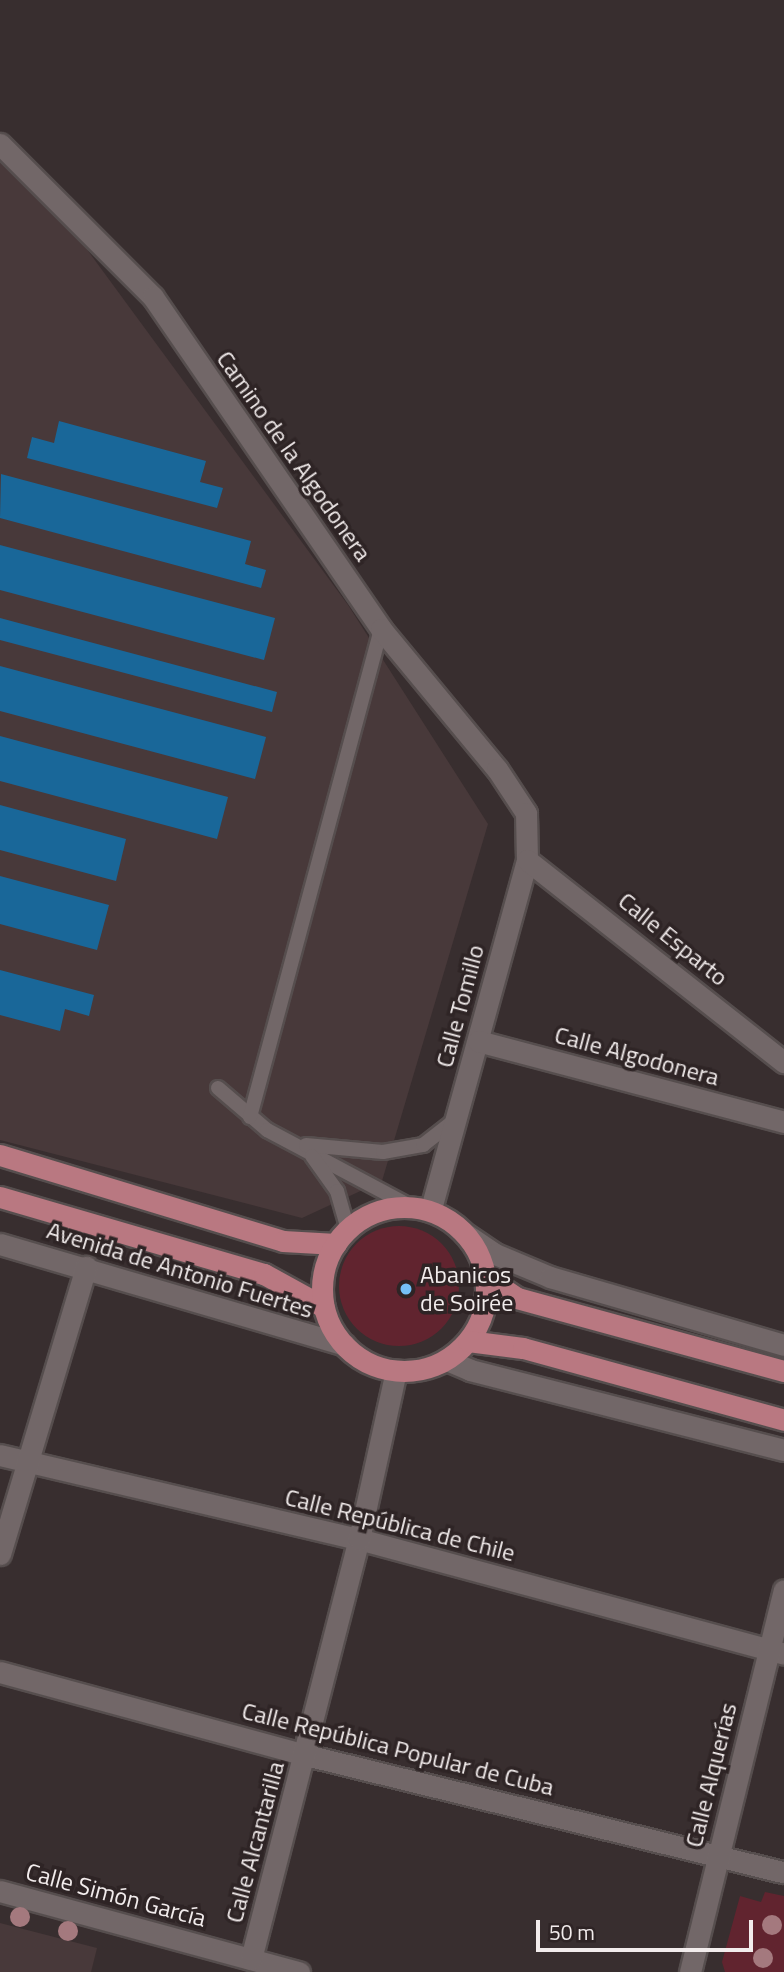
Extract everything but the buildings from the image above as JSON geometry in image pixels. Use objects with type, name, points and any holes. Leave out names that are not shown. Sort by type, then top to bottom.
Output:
[{"type":"main road","points":[[0,1154],[283,1241],[342,1237]]},
{"type":"main road","name":"Avenida de Antonio Fuertes","points":[[0,1197],[264,1275],[324,1307]]},
{"type":"main road","points":[[486,1277],[484,1311],[468,1341],[447,1360],[422,1370],[397,1371],[377,1367],[345,1345],[324,1307],[324,1274],[342,1237],[381,1210],[408,1205],[430,1211],[464,1233],[486,1277],[517,1298],[784,1371]]},
{"type":"main road","points":[[468,1341],[523,1348],[784,1420]]},
{"type":"street","name":"Camino de la Algodonera","points":[[0,144],[153,297],[381,629],[497,769],[526,813]]},
{"type":"street","name":"Calle Tomillo","points":[[430,1211],[527,860],[526,813]]},
{"type":"street","name":"Calle Esparto","points":[[527,860],[784,1062]]},
{"type":"street","name":"Calle Algodonera","points":[[478,1041],[784,1122]]},
{"type":"street","points":[[464,1233],[495,1254],[550,1277],[784,1345]]},
{"type":"street","name":"Avenida de Antonio Fuertes","points":[[0,1244],[345,1345]]},
{"type":"street","points":[[0,1554],[86,1267]]},
{"type":"street","points":[[447,1360],[470,1370],[784,1450]]},
{"type":"street","name":"Calle Alcantarilla","points":[[251,1959],[306,1755],[397,1371]]},
{"type":"street","name":"Calle República de Chile","points":[[0,1455],[359,1539],[776,1652]]},
{"type":"street","name":"Calle Alquerías","points":[[690,1972],[719,1854],[776,1652],[784,1590]]},
{"type":"street","name":"Calle República Popular de Cuba","points":[[0,1672],[306,1755],[784,1872]]},
{"type":"street","name":"Calle Simón García","points":[[0,1891],[299,1972]]},
{"type":"lane","points":[[250,1117],[381,629]]},
{"type":"lane","points":[[218,1088],[250,1117],[288,1142],[408,1205]]},
{"type":"lane","points":[[288,1142],[383,1152],[423,1144],[456,1120]]},
{"type":"lane","points":[[309,1152],[337,1191],[342,1237]]},
{"type":"shaded area","points":[[0,131],[348,605],[488,824],[382,1181],[302,1218],[0,1140]]},
{"type":"shaded area","points":[[399,1226],[422,1231],[441,1244],[454,1263],[459,1286],[454,1309],[441,1328],[422,1341],[399,1346],[376,1341],[357,1328],[344,1309],[339,1286],[344,1263],[357,1244],[376,1231]]},
{"type":"shaded area","points":[[765,1892],[784,1896],[784,1972],[725,1972],[722,1962],[740,1896],[761,1902]]},
{"type":"shaded area","points":[[0,1923],[97,1948],[91,1972],[0,1972]]},
{"type":"place","name":"Abanicos de Soirée","points":[[406,1289]]}]
